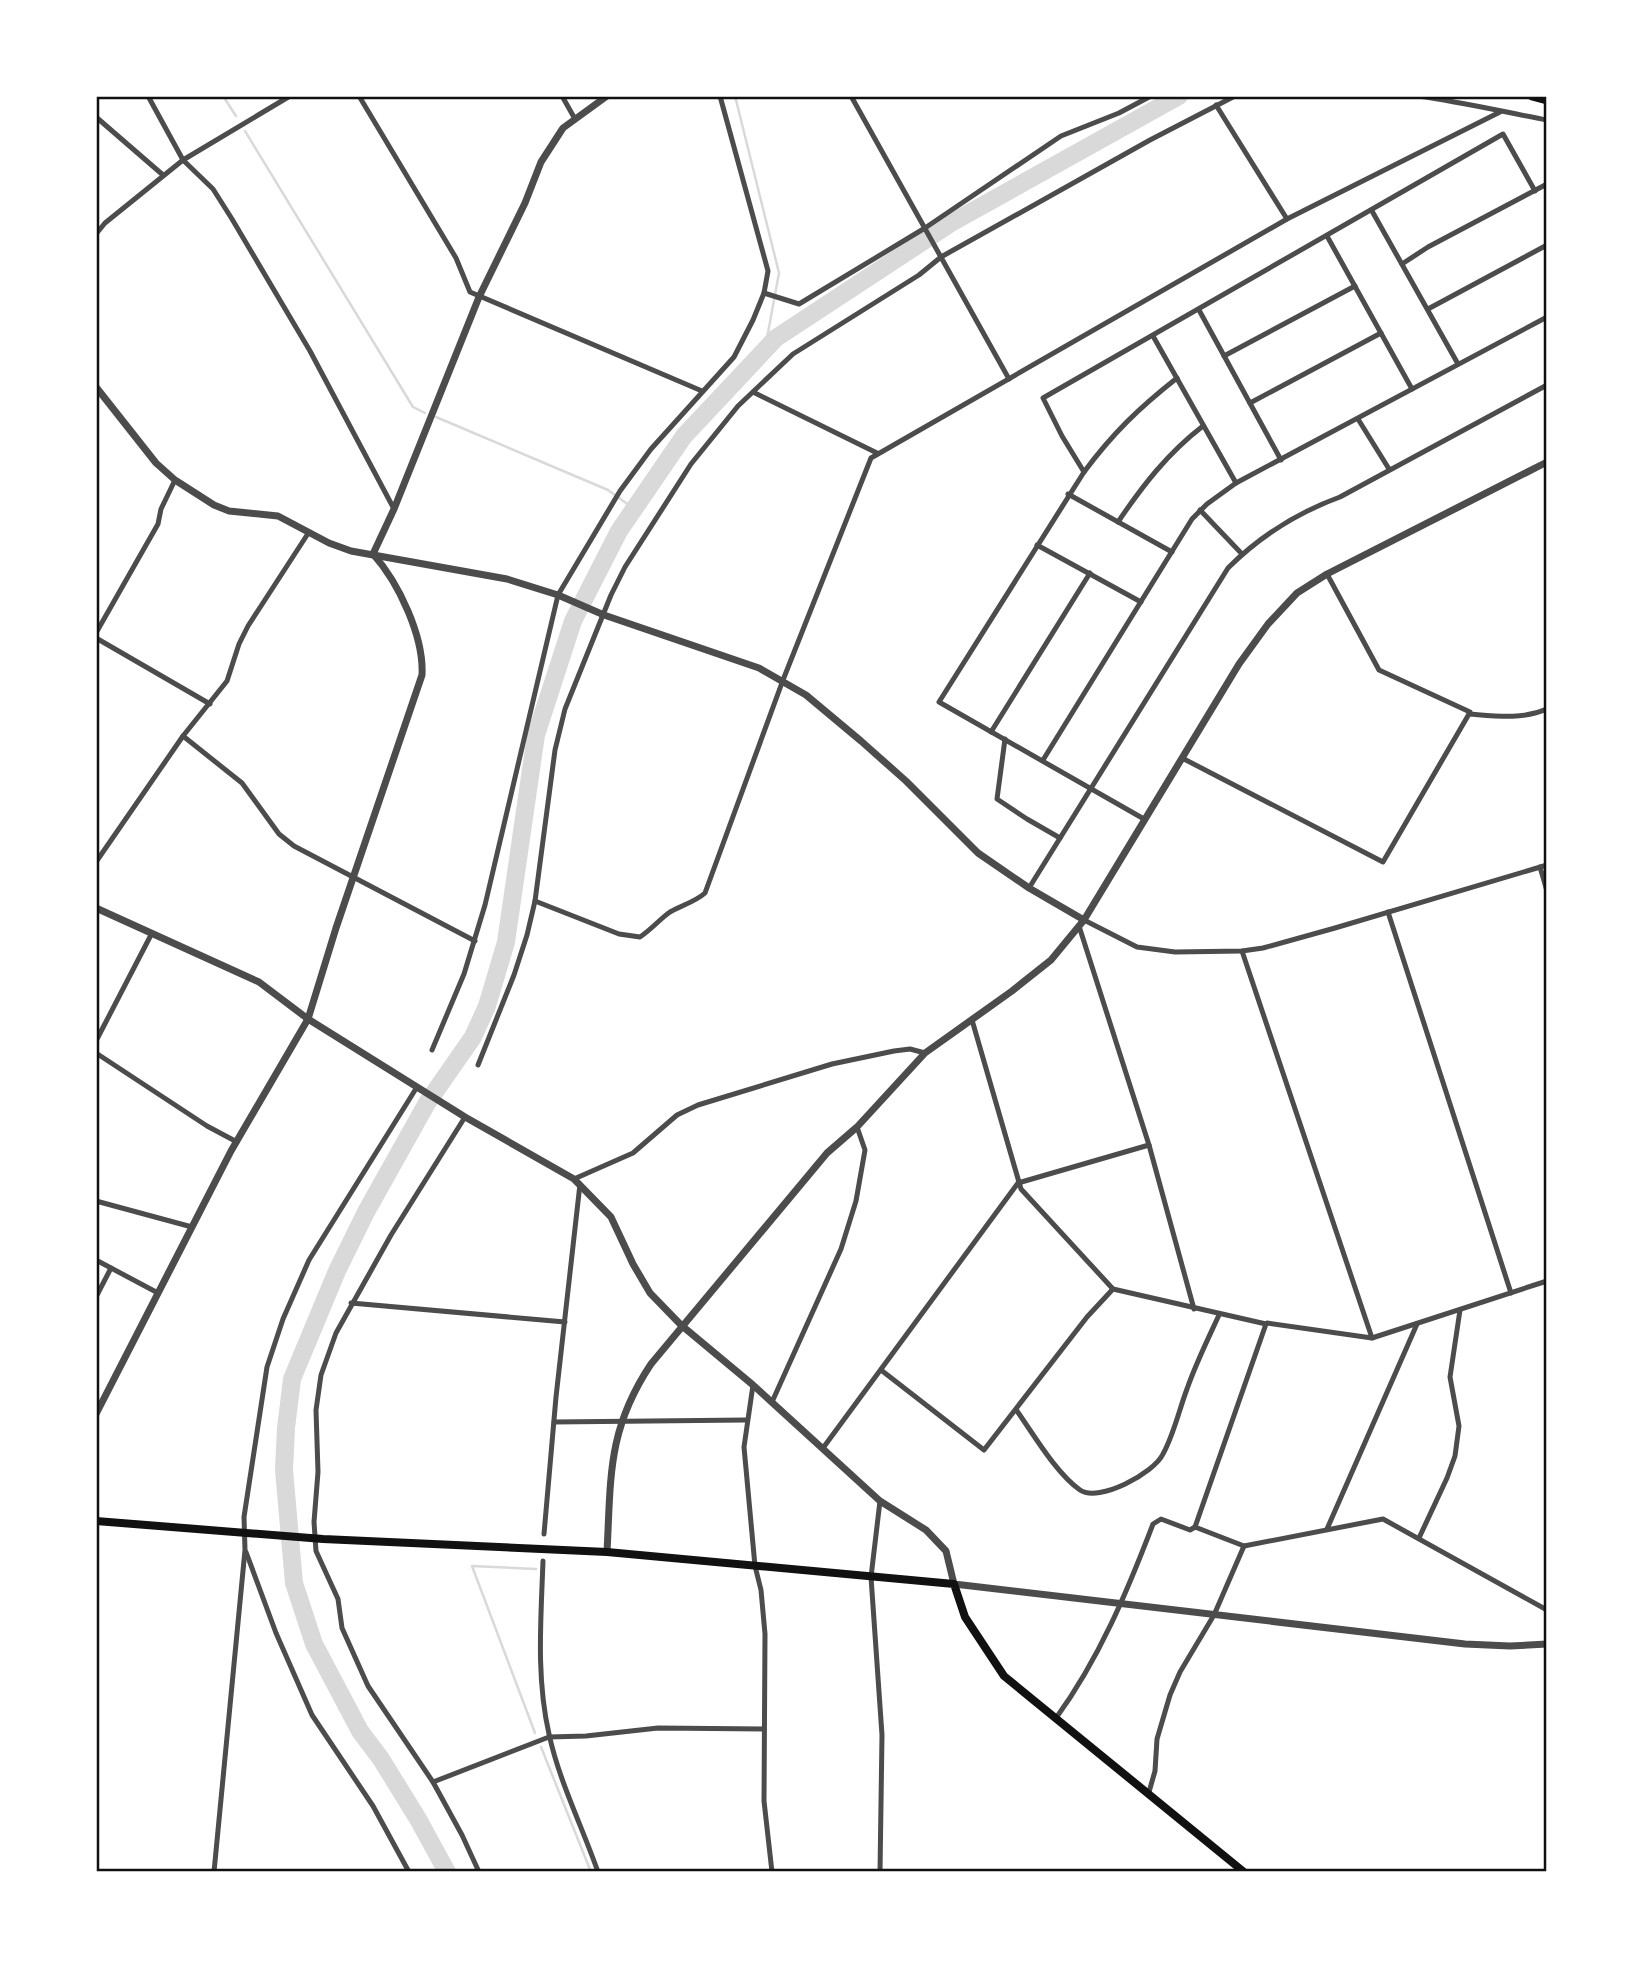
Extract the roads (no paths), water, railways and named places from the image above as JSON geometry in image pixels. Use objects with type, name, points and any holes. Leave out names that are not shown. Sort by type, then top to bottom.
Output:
[{"type":"highway","points":[[1532,96],[1547,100]]},
{"type":"main road","points":[[96,1521],[323,1539],[607,1552],[954,1584],[965,1617],[1004,1676],[1149,1793],[1237,1870]]},
{"type":"street","points":[[148,96],[183,160],[213,189],[232,219],[310,351],[394,509]]},
{"type":"street","points":[[96,234],[105,223],[183,160],[290,96]]},
{"type":"street","points":[[359,96],[456,258],[470,292],[702,391]]},
{"type":"street","points":[[562,96],[575,119]]},
{"type":"street","points":[[373,554],[394,509],[478,297],[525,203],[541,162],[554,139],[575,119],[607,96]]},
{"type":"street","points":[[432,1050],[464,974],[485,905],[558,595],[613,500],[651,449],[734,356],[766,294],[768,271],[720,96]]},
{"type":"street","points":[[851,96],[1009,379]]},
{"type":"street","points":[[766,294],[799,304],[925,229],[1061,136],[1119,113],[1151,96]]},
{"type":"street","points":[[478,1065],[520,958],[535,901],[555,750],[565,709],[625,567],[670,494],[699,454],[738,406],[793,354],[919,275],[941,257],[1235,96]]},
{"type":"street","points":[[1418,96],[1547,120]]},
{"type":"street","points":[[1216,105],[1287,219]]},
{"type":"street","points":[[535,901],[619,934],[640,937],[656,926],[669,912],[699,899],[705,893],[783,680],[867,464],[877,453],[1287,219],[1500,112]]},
{"type":"street","points":[[96,117],[163,176]]},
{"type":"street","points":[[1084,472],[1062,436],[1044,398],[1503,134],[1535,191]]},
{"type":"street","points":[[1402,264],[1428,247],[1547,184]]},
{"type":"street","points":[[1372,211],[1458,364]]},
{"type":"street","points":[[1327,236],[1412,389]]},
{"type":"street","points":[[1428,309],[1547,246]]},
{"type":"street","points":[[1224,356],[1355,286]]},
{"type":"street","points":[[1199,310],[1281,460]]},
{"type":"street","points":[[1043,761],[1200,510],[1236,483],[1547,317]]},
{"type":"street","points":[[1250,403],[1381,333]]},
{"type":"street","points":[[1153,336],[1236,483]]},
{"type":"street","points":[[1144,819],[939,702],[1084,472],[1111,436],[1145,403],[1177,378]]},
{"type":"street","points":[[1029,888],[1228,568],[1242,554],[1264,537],[1547,385]]},
{"type":"street","points":[[96,387],[156,463],[174,480],[214,505],[229,511],[278,516],[329,543],[351,551],[507,579],[759,668],[783,680],[806,695],[906,781],[968,844],[1082,923],[1137,947],[1175,952],[1263,948],[1544,866],[1547,891]]},
{"type":"street","points":[[753,392],[877,453]]},
{"type":"street","points":[[1358,419],[1389,469]]},
{"type":"street","points":[[1118,522],[1149,477],[1179,444],[1203,426]]},
{"type":"street","points":[[607,1552],[612,1462],[622,1421],[634,1390],[681,1325],[827,1153],[857,1127],[925,1053],[1051,960],[1082,923],[1239,664],[1268,624],[1297,593],[1327,574],[1547,462]]},
{"type":"street","points":[[174,480],[161,509],[158,524],[96,636],[210,704]]},
{"type":"street","points":[[1068,494],[1172,552]]},
{"type":"street","points":[[1200,510],[1242,554]]},
{"type":"street","points":[[96,862],[183,736],[227,681],[248,626],[309,532]]},
{"type":"street","points":[[1037,545],[1141,602]]},
{"type":"street","points":[[96,1414],[237,1142],[308,1020],[422,675],[420,643],[386,568],[373,554]]},
{"type":"street","points":[[991,732],[1090,573]]},
{"type":"street","points":[[1327,574],[1379,670],[1470,712],[1469,715]]},
{"type":"street","points":[[1469,715],[1520,716],[1547,709]]},
{"type":"street","points":[[1182,758],[1383,862],[1469,715]]},
{"type":"street","points":[[183,736],[242,783],[279,834],[293,846],[475,941]]},
{"type":"street","points":[[1005,739],[997,799],[1060,838]]},
{"type":"street","points":[[96,908],[259,982],[308,1020],[465,1117],[577,1181],[611,1217],[650,1293],[681,1325],[753,1385],[880,1501],[926,1530],[946,1550],[954,1584],[1465,1644],[1547,1644]]},
{"type":"street","points":[[1388,912],[1511,1293]]},
{"type":"street","points":[[1082,923],[1149,1145],[1194,1308]]},
{"type":"street","points":[[96,1041],[152,933]]},
{"type":"street","points":[[1242,951],[1372,1338]]},
{"type":"street","points":[[972,1020],[1021,1189],[1113,1289],[1266,1324],[1372,1338],[1547,1281]]},
{"type":"street","points":[[577,1181],[633,1153],[677,1115],[698,1105],[845,1061],[910,1049],[925,1053]]},
{"type":"street","points":[[96,1053],[207,1126],[237,1142]]},
{"type":"street","points":[[214,1872],[245,1550],[244,1517],[267,1367],[283,1319],[309,1260],[417,1087]]},
{"type":"street","points":[[465,1117],[391,1235],[336,1332],[321,1375],[316,1410],[318,1472],[314,1522],[316,1551],[338,1599],[342,1628],[368,1686],[433,1782],[479,1872]]},
{"type":"street","points":[[772,1402],[841,1248],[856,1201],[865,1150],[857,1127]]},
{"type":"street","points":[[823,1448],[1018,1183],[1149,1145]]},
{"type":"street","points":[[544,1534],[577,1181]]},
{"type":"street","points":[[96,1201],[192,1227]]},
{"type":"street","points":[[96,1260],[158,1293]]},
{"type":"street","points":[[96,1297],[111,1268]]},
{"type":"street","points":[[881,1370],[984,1450],[1087,1317],[1113,1289]]},
{"type":"street","points":[[351,1303],[565,1322]]},
{"type":"street","points":[[1419,1538],[1455,1456],[1459,1426],[1450,1377],[1460,1310]]},
{"type":"street","points":[[1017,1410],[1063,1475],[1082,1491],[1092,1494],[1115,1489],[1162,1457],[1196,1365],[1219,1315]]},
{"type":"street","points":[[1056,1718],[1068,1703],[1122,1605],[1156,1521],[1165,1520],[1190,1530],[1195,1527],[1266,1324]]},
{"type":"street","points":[[1327,1529],[1417,1324]]},
{"type":"street","points":[[753,1385],[744,1447],[755,1566],[761,1590],[765,1634],[764,1801],[772,1872]]},
{"type":"street","points":[[554,1422],[746,1420]]},
{"type":"street","points":[[880,1501],[871,1577],[882,1735],[880,1872]]},
{"type":"street","points":[[1195,1527],[1244,1546],[1383,1519],[1547,1610]]},
{"type":"street","points":[[1149,1793],[1155,1771],[1157,1739],[1170,1695],[1180,1672],[1214,1615],[1244,1546]]},
{"type":"street","points":[[245,1550],[276,1633],[312,1715],[373,1805],[409,1872]]},
{"type":"street","points":[[543,1561],[541,1677],[549,1737],[598,1872]]},
{"type":"street","points":[[433,1782],[549,1737],[658,1728],[764,1729]]},
{"type":"waterway","points":[[223,96],[236,116]]},
{"type":"waterway","points":[[735,96],[779,273],[765,349]]},
{"type":"waterway","points":[[447,1872],[381,1759],[360,1731],[314,1644],[294,1583],[284,1470],[286,1428],[292,1379],[337,1271],[366,1212],[427,1103],[473,1037],[487,1006],[506,942],[536,735],[573,621],[619,531],[684,436],[776,338],[951,223],[1179,96]]},
{"type":"waterway","points":[[245,131],[413,407],[425,413]]},
{"type":"waterway","points":[[436,417],[608,490],[633,508]]},
{"type":"waterway","points":[[535,1733],[472,1566],[536,1569]]},
{"type":"waterway","points":[[541,1747],[591,1872]]}]
